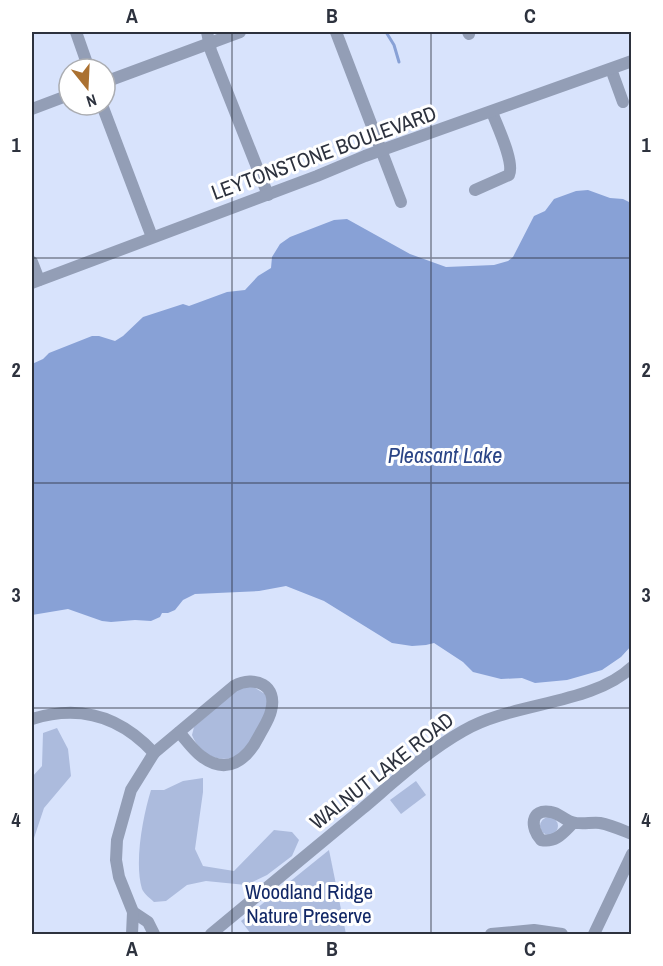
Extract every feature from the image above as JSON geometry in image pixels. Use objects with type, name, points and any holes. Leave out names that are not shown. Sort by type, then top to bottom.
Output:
[{"type":"street","points":[[76,32],[85,57]]},
{"type":"street","points":[[117,77],[208,37],[240,32]]},
{"type":"street","points":[[336,32],[401,202]]},
{"type":"street","points":[[208,37],[268,195]]},
{"type":"street","name":"LEYTONSTONE BOULEVARD","points":[[35,282],[383,150],[632,61]]},
{"type":"street","points":[[611,69],[623,102]]},
{"type":"street","points":[[32,109],[57,100]]},
{"type":"street","points":[[475,190],[509,175],[511,169],[492,112]]},
{"type":"street","points":[[107,117],[152,237]]},
{"type":"street","points":[[32,262],[35,282]]},
{"type":"street","name":"WALNUT LAKE ROAD","points":[[211,934],[408,771],[460,732],[483,719],[610,683],[632,667]]},
{"type":"street","points":[[132,934],[133,912],[119,877],[116,860],[117,840],[131,790],[154,753],[179,732],[234,686],[244,681],[256,681],[267,689],[270,695],[271,710],[259,737],[247,756],[235,763],[216,764],[201,757],[179,732]]},
{"type":"street","points":[[32,719],[61,712],[104,717],[133,733],[154,753]]},
{"type":"street","points":[[573,823],[600,823],[632,834]]},
{"type":"street","points":[[594,934],[632,854]]},
{"type":"street","points":[[133,912],[148,922],[154,934]]},
{"type":"street","points":[[491,934],[534,930],[561,934]]},
{"type":"green space","points":[[252,686],[265,694],[267,713],[251,744],[239,755],[231,758],[215,758],[208,754],[196,743],[192,735],[194,727],[240,687]]},
{"type":"green space","points":[[57,728],[68,749],[71,776],[44,808],[34,838],[32,838],[32,777],[42,766],[43,733]]},
{"type":"green space","points":[[203,778],[195,849],[203,866],[234,871],[274,830],[292,832],[299,840],[292,856],[267,875],[246,885],[206,881],[187,885],[166,901],[154,902],[142,889],[139,866],[145,813],[151,790],[164,790],[183,781]]},
{"type":"green space","points":[[416,781],[426,795],[401,814],[390,800]]},
{"type":"green space","points":[[549,817],[555,820],[558,826],[555,832],[549,835],[543,832],[540,826],[543,820]]},
{"type":"green space","name":"Woodland Ridge Nature Preserve","points":[[329,850],[346,934],[251,934],[241,921]]},
{"type":"water","name":"Pleasant Lake","points":[[588,190],[631,203],[632,645],[621,657],[602,670],[567,680],[535,683],[522,678],[501,679],[473,672],[463,662],[434,643],[412,646],[392,643],[324,601],[286,586],[259,591],[195,594],[183,600],[175,610],[162,613],[160,617],[151,621],[102,621],[68,609],[32,615],[32,364],[49,353],[92,336],[115,341],[143,317],[183,304],[189,306],[227,292],[245,290],[258,276],[271,268],[272,257],[280,244],[290,237],[334,220],[347,219],[410,254],[446,267],[494,265],[513,257],[534,216],[545,211],[554,199],[576,191]]},
{"type":"waterway","points":[[386,32],[394,45],[399,62]]}]
